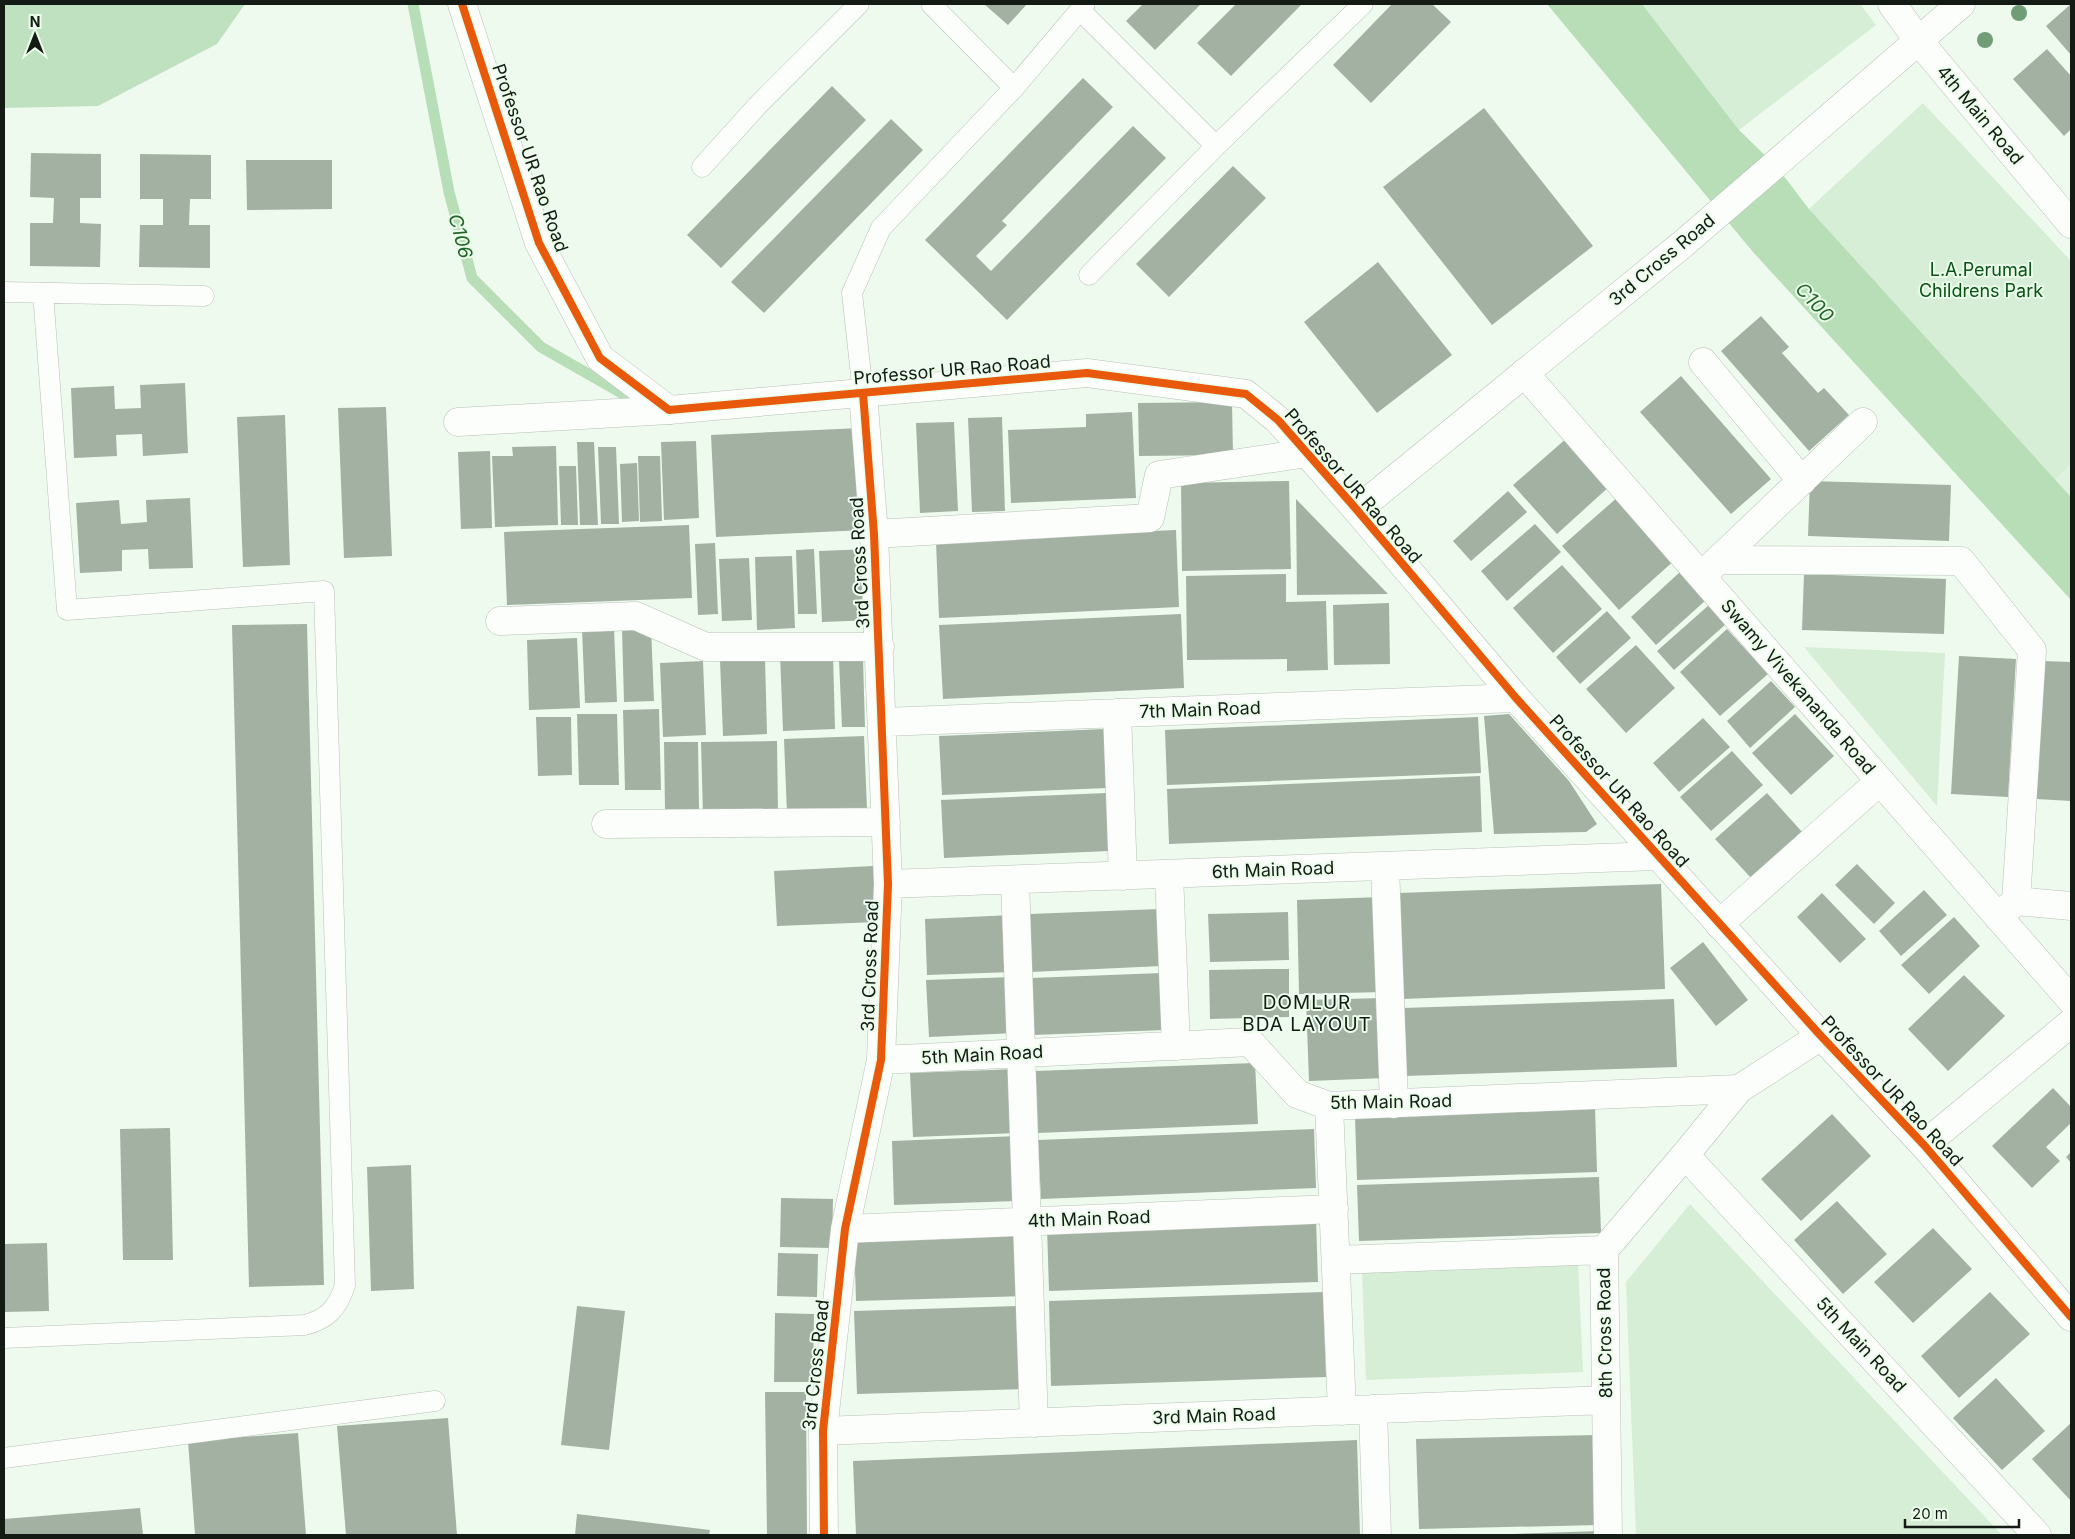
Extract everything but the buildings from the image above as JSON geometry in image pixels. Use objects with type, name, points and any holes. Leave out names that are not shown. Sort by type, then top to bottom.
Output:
[{"type":"street","name":"Professor UR Rao Road","points":[[462,4],[539,243],[600,358],[668,410],[1087,373],[1246,394],[1278,420],[1516,698],[1821,1036],[1924,1145],[2071,1317]]},
{"type":"street","name":"4th Main Road","points":[[1892,4],[1918,40],[2071,224]]},
{"type":"street","name":"3rd Cross Road","points":[[1357,510],[1684,243],[1961,4]]},
{"type":"street","points":[[1703,362],[1802,481]]},
{"type":"street","name":"Swamy Vivekananda Road","points":[[1524,373],[1710,568],[1880,781],[2007,909],[2071,1000]]},
{"type":"street","name":"3rd Cross Road","points":[[824,1535],[823,1432],[845,1229],[882,1060],[888,884],[880,648],[874,534],[863,393]]},
{"type":"street","points":[[458,422],[668,410]]},
{"type":"street","points":[[1710,568],[1863,422]]},
{"type":"street","points":[[874,534],[1150,518],[1158,475],[1307,453]]},
{"type":"street","points":[[1710,568],[1961,561],[2032,650],[2007,909],[2071,906]]},
{"type":"street","points":[[500,621],[636,616],[706,648],[880,648]]},
{"type":"street","name":"7th Main Road","points":[[883,722],[1516,698]]},
{"type":"street","points":[[1116,713],[1123,876]]},
{"type":"street","points":[[1719,924],[1880,781]]},
{"type":"street","points":[[606,824],[886,822]]},
{"type":"street","name":"6th Main Road","points":[[888,884],[1657,856]]},
{"type":"street","points":[[1385,866],[1394,1104]]},
{"type":"street","points":[[1169,874],[1176,1046]]},
{"type":"street","points":[[1015,880],[1034,1423]]},
{"type":"street","points":[[1924,1145],[2071,1023]]},
{"type":"street","name":"5th Main Road","points":[[882,1060],[1250,1042],[1297,1094],[1330,1106],[1738,1088],[1821,1036]]},
{"type":"street","name":"8th Cross Road","points":[[1608,1535],[1604,1250],[1686,1155],[1738,1088]]},
{"type":"street","points":[[1330,1106],[1342,1411]]},
{"type":"street","name":"5th Main Road","points":[[1686,1155],[2036,1535]]},
{"type":"street","name":"4th Main Road","points":[[845,1229],[1334,1209]]},
{"type":"street","points":[[1336,1260],[1604,1250]]},
{"type":"street","name":"3rd Main Road","points":[[823,1432],[1605,1400]]},
{"type":"street","points":[[1373,1409],[1377,1535]]},
{"type":"lane","points":[[702,167],[757,106],[859,4]]},
{"type":"lane","points":[[931,4],[1014,88]]},
{"type":"lane","points":[[1089,275],[1216,146],[1363,4]]},
{"type":"lane","points":[[863,393],[852,293],[882,228],[1014,88],[1082,7],[1216,146]]},
{"type":"lane","points":[[4,292],[204,296]]},
{"type":"lane","points":[[4,1338],[304,1325],[315,1323],[334,1311],[341,1299],[345,1285],[324,592],[67,610],[44,293]]},
{"type":"lane","points":[[4,1458],[435,1401]]},
{"type":"shaded area","points":[[4,4],[245,4],[217,44],[98,106],[4,108]]},
{"type":"shaded area","points":[[2071,464],[2071,497],[2055,480]]},
{"type":"green space","points":[[1642,4],[1860,4],[1876,25],[1739,130]]},
{"type":"green space","name":"L.A.Perumal Childrens Park","points":[[1923,103],[2071,261],[2071,464],[2055,480],[1809,209]]},
{"type":"green space","points":[[1804,647],[1945,653],[1937,806]]},
{"type":"green space","points":[[1690,1204],[2002,1535],[1636,1535],[1626,1282]]},
{"type":"green space","points":[[1578,1263],[1583,1372],[1366,1380],[1362,1272]]},
{"type":"water","name":"C100","points":[[1547,4],[1642,4],[1739,130],[1776,166],[1809,209],[2071,497],[2071,600],[1753,252]]},
{"type":"waterway","name":"C106","points":[[413,4],[449,192],[472,278],[541,347],[625,395]]},
{"type":"cycle path","points":[[462,4],[539,243],[600,358],[669,410],[1087,373],[1246,394],[1278,420],[1516,698],[1821,1036],[1924,1145],[2071,1317]]},
{"type":"cycle path","points":[[824,1535],[823,1431],[845,1229],[881,1060],[888,884],[874,534],[863,393]]},
{"type":"district","name":"DOMLUR BDA LAYOUT","points":[[1307,1013]]}]
